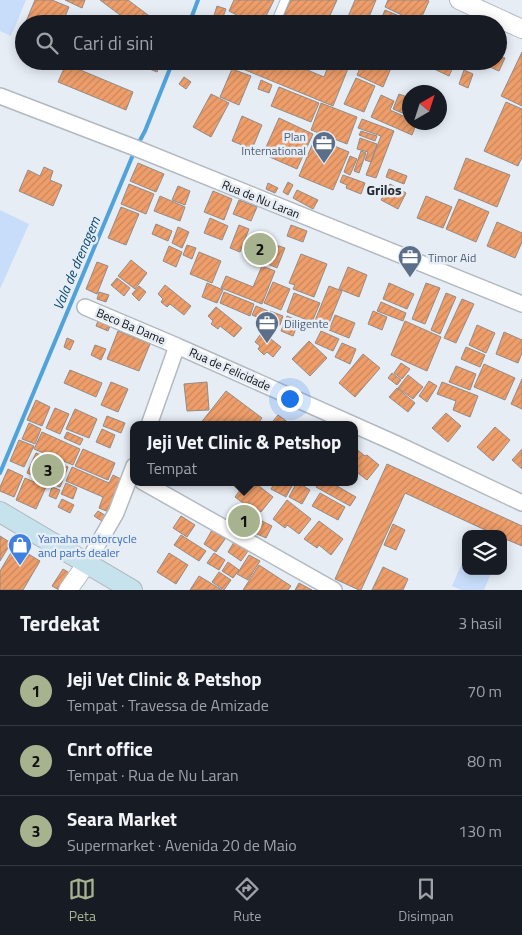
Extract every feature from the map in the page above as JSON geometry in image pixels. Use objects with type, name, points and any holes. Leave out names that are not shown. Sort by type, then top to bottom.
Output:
[{"type":"main road","points":[[0,512],[132,590]]},
{"type":"street","points":[[458,0],[491,15]]},
{"type":"street","points":[[507,22],[522,29]]},
{"type":"street","name":"Rua de Nu Laran","points":[[0,96],[522,304]]},
{"type":"street","name":"Beco Ba Dame","points":[[85,307],[177,346]]},
{"type":"street","name":"Rua de Felicidade","points":[[150,421],[177,346],[345,421]]},
{"type":"street","name":"Rua de Felicidade","points":[[358,427],[522,503]]},
{"type":"street","points":[[68,590],[116,513],[130,485]]},
{"type":"street","points":[[154,486],[334,590]]},
{"type":"lane","points":[[279,15],[285,0]]},
{"type":"shaded area","points":[[0,0],[26,0],[20,15],[15,15],[15,26],[11,36],[0,31]]},
{"type":"shaded area","points":[[0,210],[29,224],[0,289]]},
{"type":"shaded area","points":[[462,563],[462,575],[490,575],[484,590],[461,590],[452,586]]},
{"type":"building","points":[[35,0],[52,0],[69,7],[66,15],[29,15]]},
{"type":"building","points":[[65,0],[85,0],[82,8]]},
{"type":"building","points":[[100,0],[128,0],[148,15],[120,15]]},
{"type":"building","points":[[234,0],[274,0],[266,15],[237,15],[229,11]]},
{"type":"building","points":[[291,0],[337,0],[330,15],[284,15]]},
{"type":"building","points":[[355,0],[376,0],[370,15],[349,15]]},
{"type":"building","points":[[388,0],[429,1],[423,15],[402,15],[385,7]]},
{"type":"building","points":[[217,6],[226,9],[224,15],[214,15]]},
{"type":"building","points":[[385,10],[397,15],[383,15]]},
{"type":"building","points":[[522,52],[522,106],[501,96]]},
{"type":"building","points":[[63,70],[80,70],[133,92],[126,110],[58,82]]},
{"type":"building","points":[[232,70],[251,76],[239,105],[220,97]]},
{"type":"building","points":[[245,70],[307,70],[324,77],[327,70],[347,70],[333,106]]},
{"type":"building","points":[[359,70],[390,70],[383,87],[357,75]]},
{"type":"building","points":[[436,70],[452,70],[449,76]]},
{"type":"building","points":[[464,70],[473,74],[468,88],[459,84]]},
{"type":"building","points":[[184,77],[191,82],[186,89],[179,84]]},
{"type":"building","points":[[356,78],[375,86],[364,112],[344,104]]},
{"type":"building","points":[[261,80],[272,85],[269,93],[258,89]]},
{"type":"building","points":[[279,87],[319,103],[311,122],[271,106]]},
{"type":"building","points":[[211,94],[229,103],[211,137],[193,127]]},
{"type":"building","points":[[399,94],[402,95],[402,113],[393,109]]},
{"type":"building","points":[[381,95],[394,101],[390,110],[402,115],[402,130],[414,130],[412,135],[371,117]]},
{"type":"building","points":[[506,102],[522,109],[522,157],[518,166],[484,151]]},
{"type":"building","points":[[321,103],[357,117],[347,144],[311,130]]},
{"type":"building","points":[[242,116],[262,125],[252,149],[232,141]]},
{"type":"building","points":[[279,118],[313,134],[297,169],[263,154]]},
{"type":"building","points":[[362,119],[394,131],[376,178],[366,175],[381,136],[358,128]]},
{"type":"building","points":[[361,131],[377,136],[375,141],[359,135]]},
{"type":"building","name":"Plan International","points":[[315,138],[349,152],[333,190],[299,176]]},
{"type":"building","points":[[360,138],[377,144],[371,162],[365,160],[368,152],[357,149]]},
{"type":"building","points":[[361,151],[366,153],[359,173],[354,171]]},
{"type":"building","points":[[350,156],[357,159],[350,175],[344,172]]},
{"type":"building","points":[[466,158],[510,175],[497,207],[454,189]]},
{"type":"building","points":[[138,163],[164,174],[156,192],[130,181]]},
{"type":"building","points":[[44,167],[53,171],[50,180],[62,185],[53,206],[19,191],[28,170],[40,176]]},
{"type":"building","points":[[389,169],[407,176],[404,184],[386,177]]},
{"type":"building","points":[[343,175],[365,183],[361,194],[346,188],[347,185],[340,182]]},
{"type":"building","points":[[288,182],[293,185],[288,195],[283,192]]},
{"type":"building","points":[[268,183],[278,188],[275,193],[266,189]]},
{"type":"building","points":[[129,184],[154,194],[146,214],[121,204]]},
{"type":"building","points":[[390,184],[406,193],[398,209],[381,200]]},
{"type":"building","points":[[178,186],[190,191],[185,205],[172,200]]},
{"type":"building","points":[[297,190],[318,200],[313,209],[293,198]]},
{"type":"building","points":[[213,191],[232,199],[224,220],[204,212]]},
{"type":"building","points":[[160,196],[185,207],[180,221],[154,211]]},
{"type":"building","points":[[426,196],[452,207],[443,228],[417,218]]},
{"type":"building","points":[[459,199],[489,212],[476,242],[446,229]]},
{"type":"building","points":[[239,200],[257,207],[251,221],[233,214]]},
{"type":"building","points":[[121,207],[139,214],[126,245],[108,238]]},
{"type":"building","points":[[210,218],[228,226],[222,240],[204,233]]},
{"type":"building","points":[[497,222],[522,233],[522,242],[515,258],[487,246]]},
{"type":"building","points":[[156,224],[172,231],[168,241],[152,234]]},
{"type":"building","points":[[239,225],[249,229],[240,252],[230,248]]},
{"type":"building","points":[[291,225],[307,231],[303,242],[287,236]]},
{"type":"building","points":[[178,227],[189,232],[182,248],[172,243]]},
{"type":"building","points":[[256,234],[274,241],[264,265],[246,257]]},
{"type":"building","points":[[256,234],[274,241],[264,265],[246,257]]},
{"type":"building","points":[[187,245],[196,248],[192,259],[183,255]]},
{"type":"building","points":[[276,245],[285,248],[277,268],[268,264]]},
{"type":"building","points":[[169,246],[182,252],[176,267],[163,261]]},
{"type":"building","points":[[199,252],[221,261],[212,283],[190,274]]},
{"type":"building","points":[[301,254],[327,264],[314,297],[293,289],[295,285],[289,283]]},
{"type":"building","points":[[131,260],[147,273],[135,289],[118,276]]},
{"type":"building","points":[[97,262],[108,266],[97,294],[86,289]]},
{"type":"building","points":[[262,266],[275,271],[262,304],[221,288],[226,276],[253,287]]},
{"type":"building","points":[[348,267],[367,275],[359,297],[339,289]]},
{"type":"building","points":[[117,278],[130,288],[124,296],[111,285]]},
{"type":"building","points":[[273,282],[290,289],[281,310],[264,303]]},
{"type":"building","points":[[207,283],[223,290],[217,303],[202,297]]},
{"type":"building","points":[[389,283],[414,294],[407,309],[383,299]]},
{"type":"building","points":[[426,283],[440,288],[425,324],[412,319]]},
{"type":"building","points":[[165,285],[191,306],[184,315],[170,304],[167,307],[161,302],[163,299],[158,294]]},
{"type":"building","points":[[139,286],[146,292],[139,301],[132,294]]},
{"type":"building","points":[[329,286],[342,291],[327,328],[314,323]]},
{"type":"building","points":[[99,292],[109,295],[106,302],[97,299]]},
{"type":"building","points":[[224,292],[254,304],[250,316],[220,303]]},
{"type":"building","points":[[294,293],[320,303],[312,322],[287,312]]},
{"type":"building","points":[[446,293],[456,297],[440,334],[431,330]]},
{"type":"building","points":[[462,299],[474,304],[456,343],[444,338]]},
{"type":"building","points":[[381,302],[406,313],[403,321],[377,311]]},
{"type":"building","points":[[256,306],[268,311],[264,320],[252,315]]},
{"type":"building","points":[[216,307],[242,328],[234,337],[220,326],[218,329],[211,324],[213,321],[208,316]]},
{"type":"building","points":[[270,311],[283,316],[280,325],[267,319]]},
{"type":"building","points":[[373,311],[387,317],[382,330],[368,324]]},
{"type":"building","points":[[335,315],[355,323],[349,338],[329,330]]},
{"type":"building","points":[[100,316],[112,321],[108,331],[96,326]]},
{"type":"building","points":[[287,316],[299,321],[293,336],[281,331]]},
{"type":"building","points":[[405,321],[441,337],[427,371],[391,355]]},
{"type":"building","points":[[477,325],[495,333],[486,353],[469,345]]},
{"type":"building","points":[[118,331],[150,344],[139,371],[107,359]]},
{"type":"building","points":[[321,331],[339,339],[333,351],[315,343]]},
{"type":"building","name":"Diligente","points":[[262,332],[281,347],[273,357],[267,352],[264,355],[258,349],[260,346],[255,342]]},
{"type":"building","points":[[504,332],[522,340],[522,353],[518,363],[496,354]]},
{"type":"building","points":[[67,338],[74,341],[70,350],[64,347]]},
{"type":"building","points":[[309,341],[327,358],[310,376],[292,359]]},
{"type":"building","points":[[342,343],[356,349],[350,364],[335,357]]},
{"type":"building","points":[[95,345],[106,349],[101,360],[91,355]]},
{"type":"building","points":[[466,347],[485,355],[480,367],[461,359]]},
{"type":"building","points":[[363,354],[380,368],[355,397],[339,383]]},
{"type":"building","points":[[401,363],[410,369],[402,379],[394,373]]},
{"type":"building","points":[[484,364],[515,378],[505,400],[474,387]]},
{"type":"building","points":[[456,366],[476,374],[470,390],[449,382]]},
{"type":"building","points":[[70,370],[102,383],[96,397],[64,383]]},
{"type":"building","points":[[392,373],[401,380],[397,385],[388,378]]},
{"type":"building","points":[[408,375],[423,387],[413,399],[398,388]]},
{"type":"building","points":[[522,379],[522,409],[511,404]]},
{"type":"building","points":[[429,381],[437,386],[427,402],[419,396]]},
{"type":"building","points":[[111,382],[128,389],[118,412],[101,405]]},
{"type":"building","points":[[207,382],[209,410],[187,411],[184,384]]},
{"type":"building","points":[[442,382],[478,396],[470,417],[453,410],[456,401],[437,394]]},
{"type":"building","points":[[397,388],[415,403],[408,412],[389,397]]},
{"type":"building","points":[[226,391],[262,418],[260,421],[202,421]]},
{"type":"building","points":[[36,400],[50,407],[42,426],[27,420]]},
{"type":"building","points":[[55,408],[69,414],[60,434],[46,428]]},
{"type":"building","points":[[75,409],[97,419],[89,438],[66,429]]},
{"type":"building","points":[[446,413],[461,426],[448,442],[432,428]]},
{"type":"building","points":[[278,415],[286,421],[273,421]]},
{"type":"building","points":[[107,416],[125,423],[121,433],[103,426]]},
{"type":"building","points":[[29,423],[41,429],[35,444],[22,439]]},
{"type":"building","points":[[495,427],[510,440],[493,461],[477,447]]},
{"type":"building","points":[[102,429],[115,435],[110,448],[96,442]]},
{"type":"building","points":[[42,432],[80,449],[73,465],[34,449]]},
{"type":"building","points":[[67,432],[83,439],[80,445],[64,438]]},
{"type":"building","points":[[19,440],[34,446],[24,467],[10,461]]},
{"type":"building","points":[[83,449],[115,463],[108,480],[75,466]]},
{"type":"building","points":[[522,449],[522,469],[512,460]]},
{"type":"building","points":[[358,450],[379,465],[367,480],[358,473]]},
{"type":"building","points":[[36,453],[68,467],[60,487],[27,473]]},
{"type":"building","points":[[387,464],[522,526],[522,546],[507,540],[507,530],[485,530],[405,493],[361,590],[335,579]]},
{"type":"building","points":[[72,467],[109,483],[113,475],[125,481],[111,513],[99,508],[103,497],[66,481]]},
{"type":"building","points":[[8,469],[23,476],[14,497],[0,491]]},
{"type":"building","points":[[25,478],[46,487],[36,509],[16,500]]},
{"type":"building","points":[[66,483],[77,488],[73,499],[61,494]]},
{"type":"building","points":[[243,486],[259,486],[273,497],[261,512],[249,503],[247,506],[235,497]]},
{"type":"building","points":[[273,486],[292,486],[286,497],[271,489]]},
{"type":"building","points":[[295,486],[304,486],[310,490],[302,504],[289,497]]},
{"type":"building","points":[[337,486],[356,497],[350,506],[316,487]]},
{"type":"building","points":[[52,487],[60,490],[56,499],[49,496]]},
{"type":"building","points":[[320,493],[345,507],[338,520],[312,506]]},
{"type":"building","points":[[62,499],[74,505],[70,513],[58,507]]},
{"type":"building","points":[[287,500],[311,519],[299,534],[287,525],[285,528],[273,519]]},
{"type":"building","points":[[98,511],[108,517],[105,523],[94,516]]},
{"type":"building","points":[[244,511],[253,517],[244,530],[236,525]]},
{"type":"building","points":[[181,516],[195,525],[187,537],[173,528]]},
{"type":"building","points":[[262,521],[272,526],[266,538],[255,533]]},
{"type":"building","points":[[319,521],[343,539],[331,555],[319,545],[317,548],[304,539]]},
{"type":"building","points":[[393,524],[405,530],[396,550],[384,545]]},
{"type":"building","points":[[212,530],[225,539],[216,552],[204,544]]},
{"type":"building","points":[[181,535],[206,551],[199,561],[174,545]]},
{"type":"building","points":[[0,536],[11,543],[0,561]]},
{"type":"building","points":[[234,542],[248,551],[241,561],[228,552]]},
{"type":"building","name":"Yamaha motorcycle and parts dealer","points":[[15,546],[40,561],[23,590],[0,590],[0,571]]},
{"type":"building","points":[[169,553],[188,565],[176,584],[157,572]]},
{"type":"building","points":[[214,553],[225,560],[219,570],[207,563]]},
{"type":"building","points":[[249,555],[260,561],[248,580],[237,574]]},
{"type":"building","points":[[228,562],[239,570],[233,578],[222,571]]},
{"type":"building","points":[[259,565],[291,586],[288,590],[243,590]]},
{"type":"building","points":[[383,567],[408,579],[403,590],[372,590]]},
{"type":"building","points":[[63,569],[71,574],[61,590],[59,590],[52,586]]},
{"type":"building","points":[[219,572],[231,580],[224,590],[212,582]]},
{"type":"building","points":[[199,576],[222,590],[190,590]]},
{"type":"building","points":[[299,583],[312,590],[295,590]]},
{"type":"waterway","name":"Vala de drenagem","points":[[192,15],[198,0]]},
{"type":"waterway","name":"Vala de drenagem","points":[[138,144],[169,70]]},
{"type":"waterway","name":"Vala de drenagem","points":[[0,473],[135,150]]},
{"type":"place","name":"Plan International","points":[[324,164]]},
{"type":"place","name":"Cnrt office","points":[[260,249]]},
{"type":"place","name":"Timor Aid","points":[[410,278]]},
{"type":"place","name":"Diligente","points":[[267,344]]},
{"type":"place","name":"Seara Market","points":[[48,470]]},
{"type":"place","name":"Jeji Vet Clinic & Petshop","points":[[244,521]]},
{"type":"place","name":"Yamaha motorcycle and parts dealer","points":[[20,566]]},
{"type":"district","name":"Grilos","points":[[384,189]]}]
